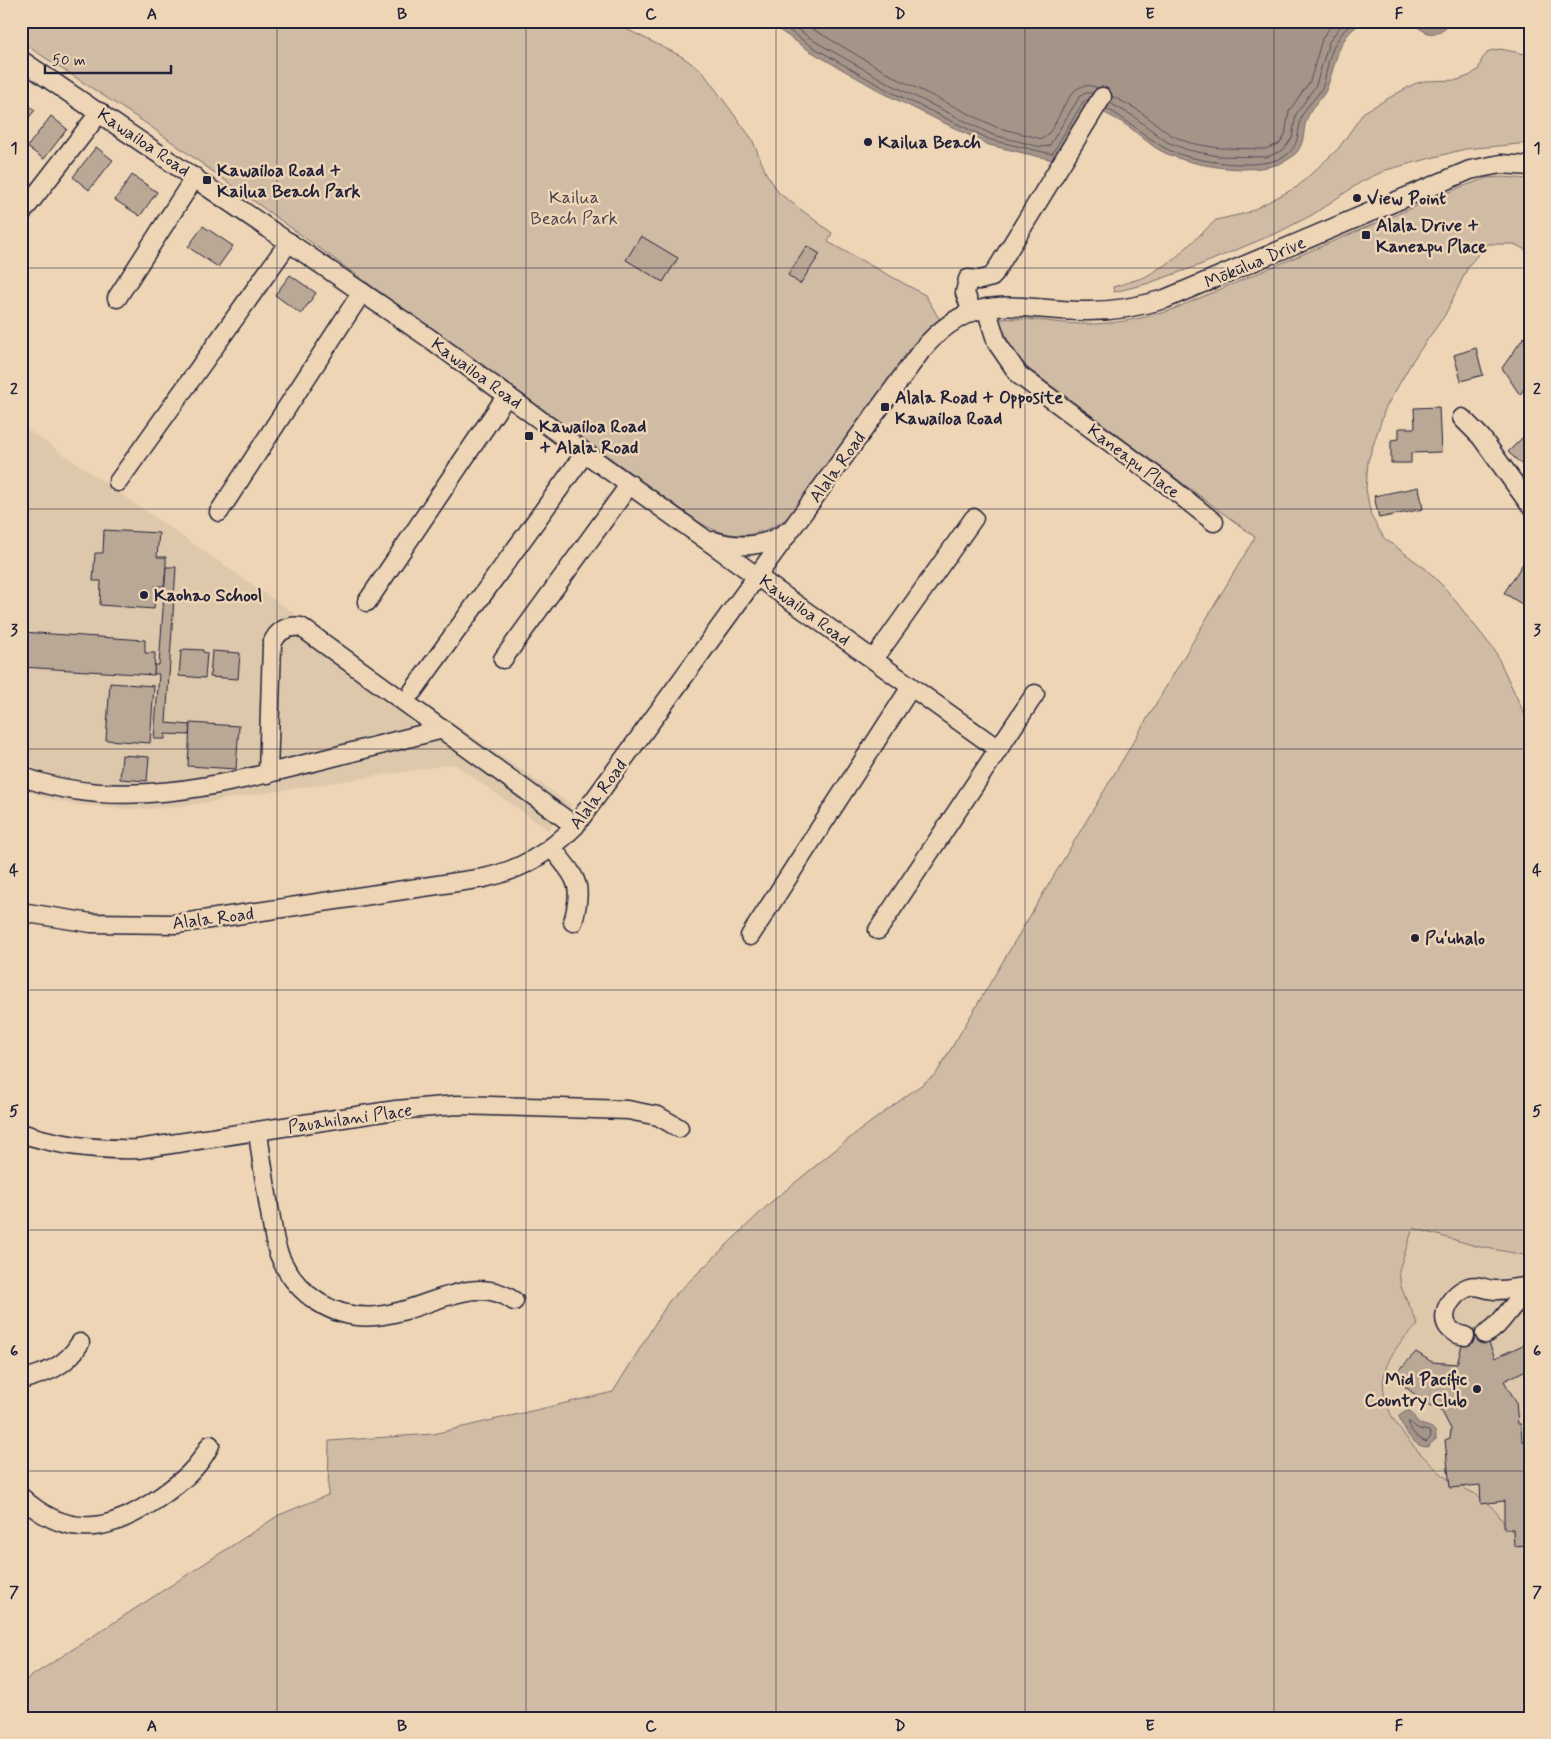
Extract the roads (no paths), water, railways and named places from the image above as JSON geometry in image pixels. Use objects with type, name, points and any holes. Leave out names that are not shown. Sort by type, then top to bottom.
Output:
[{"type":"street","name":"Kawailoa Road","points":[[22,61],[100,112],[362,292],[998,749]]},
{"type":"street","name":"Kaneapu Place","points":[[1102,96],[992,277],[980,280],[968,279],[966,293],[979,310],[996,343],[1019,374],[1166,483],[1214,522]]},
{"type":"street","points":[[21,214],[100,112]]},
{"type":"street","name":"Mōkūlua Drive","points":[[979,310],[1015,305],[1101,311],[1142,305],[1187,291],[1470,170],[1501,164],[1530,166]]},
{"type":"street","points":[[116,298],[195,177]]},
{"type":"street","points":[[118,482],[289,242]]},
{"type":"street","points":[[219,512],[362,292]]},
{"type":"street","name":"Alala Road","points":[[21,912],[60,919],[119,925],[204,921],[490,876],[528,863],[552,848],[575,826],[926,345],[944,328],[979,310]]},
{"type":"street","points":[[367,602],[507,395]]},
{"type":"street","points":[[1462,418],[1485,442],[1530,505]]},
{"type":"street","points":[[413,691],[585,453]]},
{"type":"street","points":[[503,660],[630,484]]},
{"type":"street","points":[[874,660],[974,518]]},
{"type":"street","points":[[706,538],[728,545],[750,546],[775,539],[796,523]]},
{"type":"street","points":[[268,774],[272,644],[278,633],[290,626],[306,629],[575,826]]},
{"type":"street","points":[[750,936],[911,687]]},
{"type":"street","points":[[878,930],[1035,694]]},
{"type":"street","points":[[21,776],[71,789],[124,793],[174,791],[268,774],[443,730]]},
{"type":"street","points":[[552,848],[572,874],[578,886],[579,900],[574,922]]},
{"type":"street","name":"Pauahilani Place","points":[[21,1133],[70,1146],[116,1150],[161,1147],[389,1111],[457,1105],[628,1110],[658,1116],[679,1128]]},
{"type":"street","points":[[258,1132],[277,1250],[290,1275],[310,1296],[337,1311],[367,1317],[398,1313],[472,1289],[498,1292],[514,1300]]},
{"type":"street","points":[[1465,1336],[1455,1333],[1447,1324],[1445,1310],[1448,1304],[1468,1288],[1478,1286],[1490,1290],[1530,1287]]},
{"type":"street","points":[[1490,1290],[1498,1301],[1500,1321]]},
{"type":"street","points":[[1485,1334],[1500,1321],[1512,1305],[1530,1293]]},
{"type":"street","points":[[21,1380],[54,1369],[62,1364],[80,1343]]},
{"type":"street","points":[[21,1497],[42,1513],[67,1524],[82,1526],[111,1524],[138,1513],[182,1482],[200,1463],[210,1445]]},
{"type":"water","points":[[766,21],[1365,21],[1349,33],[1344,41],[1326,89],[1308,116],[1302,143],[1297,152],[1286,161],[1252,169],[1212,166],[1176,157],[1159,150],[1126,125],[1103,112],[1053,160],[989,145],[887,95],[810,51]]},
{"type":"water","points":[[1410,21],[1452,21],[1441,31],[1432,34],[1422,30]]},
{"type":"water","points":[[1408,1410],[1418,1422],[1435,1431],[1436,1439],[1427,1447],[1413,1441],[1403,1426],[1399,1416]]},
{"type":"place","name":"Kailua Beach","points":[[868,142]]},
{"type":"place","name":"Kawailoa Road + Kailua Beach Park","points":[[207,180]]},
{"type":"place","name":"View Point","points":[[1357,198]]},
{"type":"place","name":"Alala Drive + Kaneapu Place","points":[[1366,235]]},
{"type":"place","name":"Alala Road + Opposite Kawailoa Road","points":[[885,407]]},
{"type":"place","name":"Kawailoa Road + Alala Road","points":[[529,436]]},
{"type":"place","name":"Kaohao School","points":[[144,595]]},
{"type":"place","name":"Puʻuhalo","points":[[1415,938]]},
{"type":"place","name":"Mid Pacific Country Club","points":[[1477,1389]]},
{"type":"park label","name":"Kailua Beach Park","points":[[574,207]]}]
